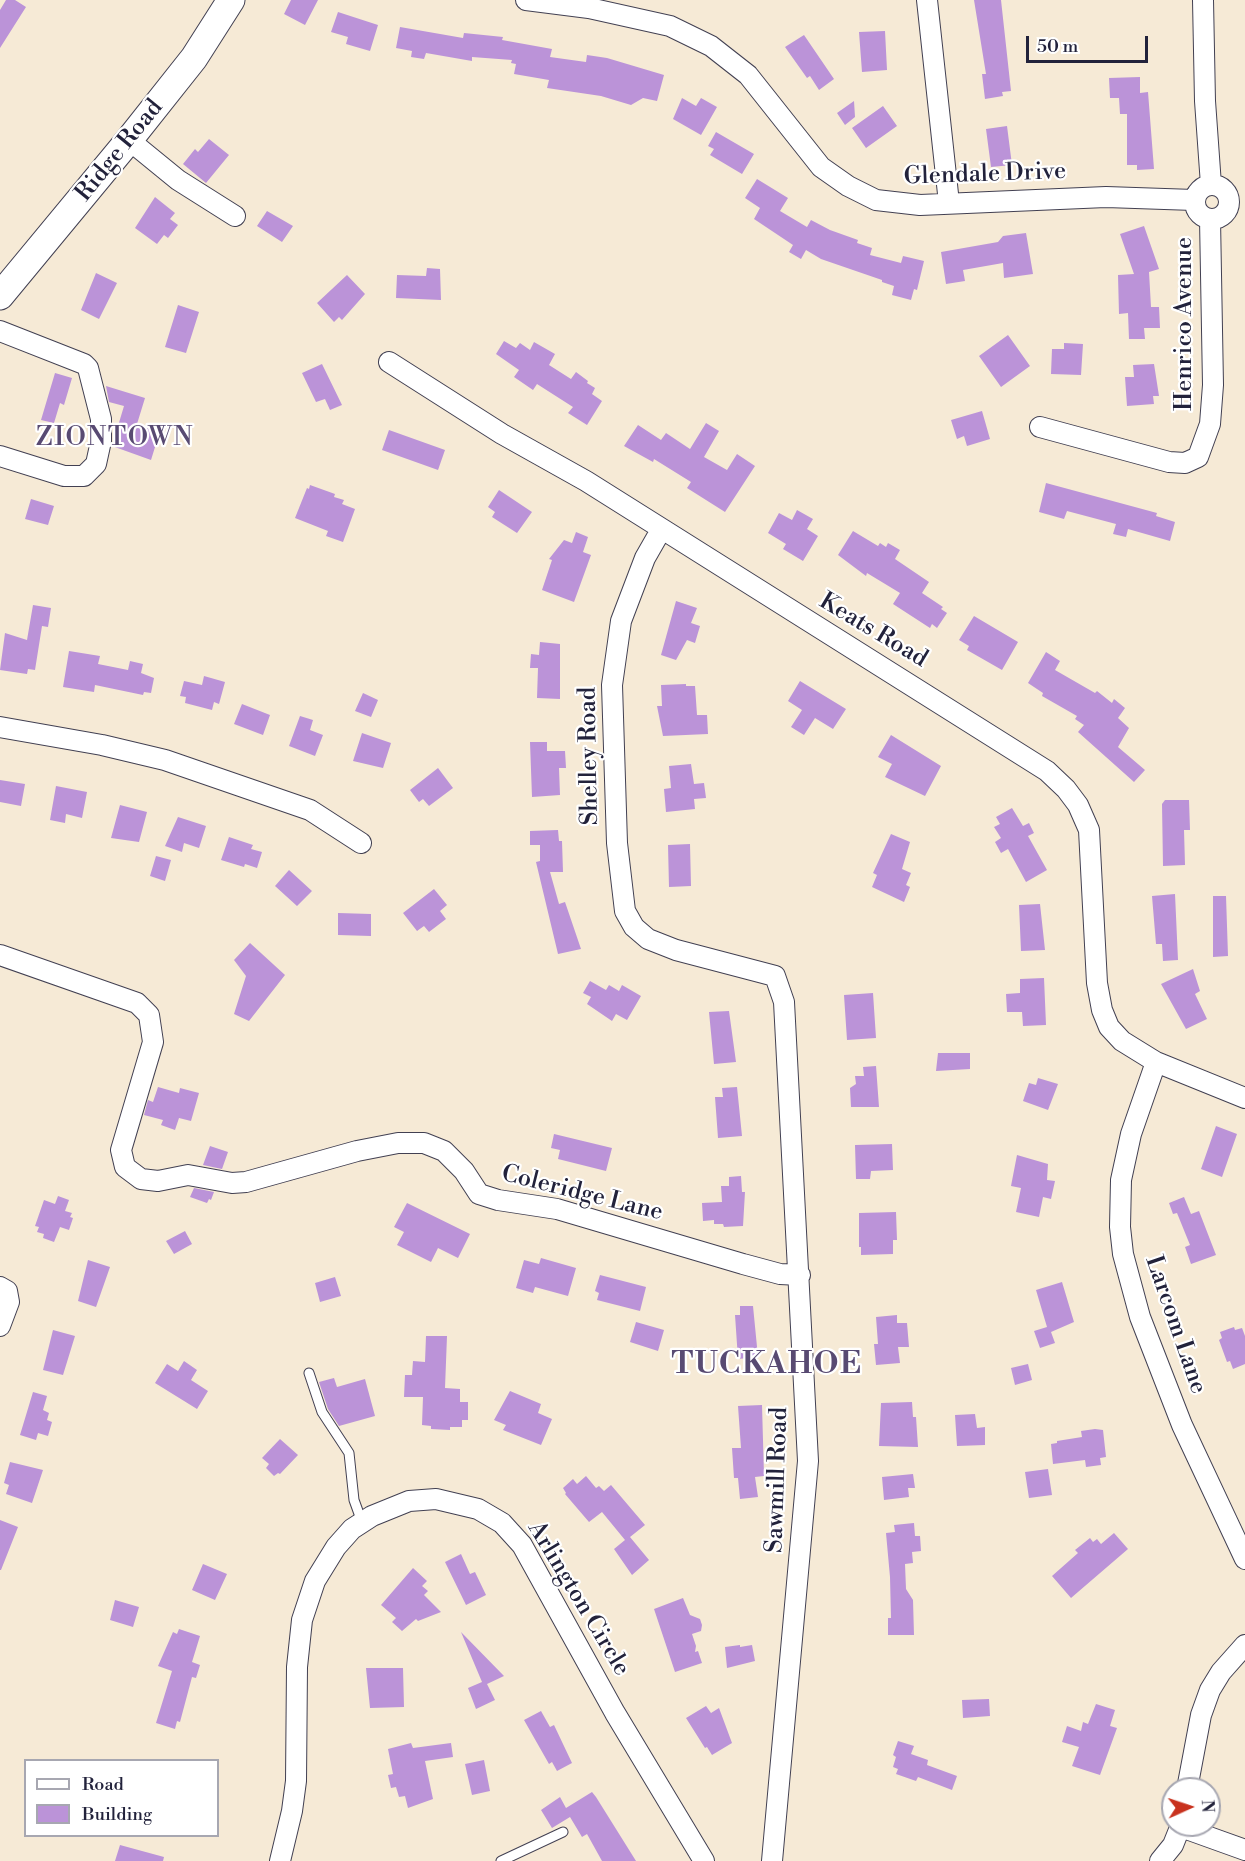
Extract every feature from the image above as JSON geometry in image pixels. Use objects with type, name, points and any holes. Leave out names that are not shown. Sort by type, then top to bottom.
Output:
[{"type":"street","name":"Ridge Road","points":[[0,296],[194,58],[231,0]]},
{"type":"street","name":"Glendale Drive","points":[[526,0],[589,4],[691,34],[729,58],[764,93],[816,162],[848,186],[876,200],[898,205],[1106,197],[1194,200]]},
{"type":"street","points":[[927,0],[949,203]]},
{"type":"street","points":[[1203,0],[1205,101],[1211,185]]},
{"type":"street","points":[[129,140],[178,180],[235,216]]},
{"type":"street","points":[[1211,185],[1225,190],[1237,210],[1210,219],[1197,212],[1194,200],[1200,189],[1211,185]]},
{"type":"street","name":"Henrico Avenue","points":[[1040,428],[1169,462],[1194,460],[1204,445],[1210,424],[1213,385],[1210,219]]},
{"type":"street","points":[[0,332],[84,364],[101,419],[101,441],[96,464],[84,476],[64,476],[0,456]]},
{"type":"street","name":"Keats Road","points":[[389,362],[502,434],[586,481],[661,530],[1026,756],[1066,789],[1082,813],[1092,848],[1097,983],[1102,1010],[1109,1027],[1122,1041],[1156,1062],[1245,1098]]},
{"type":"street","name":"Shelley Road","points":[[661,530],[629,596],[616,644],[612,685],[617,843],[621,892],[628,919],[648,939],[688,953]]},
{"type":"street","points":[[0,727],[102,745],[176,763],[310,810],[362,843]]},
{"type":"street","name":"Sawmill Road","points":[[688,953],[775,976],[784,1002],[808,1461],[772,1861]]},
{"type":"street","name":"Coleridge Lane","points":[[0,955],[137,1003],[149,1015],[153,1042],[121,1150],[125,1167],[141,1179],[158,1181],[188,1175],[232,1183],[246,1182],[357,1151],[398,1143],[424,1143],[444,1151],[464,1171],[479,1194],[498,1200],[557,1209],[743,1264],[780,1274],[800,1275]]},
{"type":"street","name":"Larcom Lane","points":[[1156,1062],[1131,1134],[1121,1180],[1119,1210],[1123,1254],[1140,1317],[1182,1425],[1245,1559]]},
{"type":"street","points":[[0,1287],[7,1291],[9,1302],[0,1326]]},
{"type":"street","name":"Arlington Circle","points":[[280,1861],[292,1811],[296,1781],[297,1679],[302,1620],[315,1581],[323,1565],[341,1541],[362,1522],[409,1501],[436,1499],[478,1509],[502,1523],[513,1533],[554,1598],[615,1713],[704,1861]]},
{"type":"street","points":[[1189,1777],[1199,1724],[1210,1690],[1221,1672],[1245,1645]]},
{"type":"street","points":[[1160,1861],[1176,1837]]},
{"type":"street","points":[[1210,1837],[1245,1850]]},
{"type":"lane","points":[[309,1373],[321,1412],[349,1453],[354,1500],[362,1522]]},
{"type":"lane","points":[[501,1861],[563,1832]]},
{"type":"building","points":[[6,0],[15,0],[26,7],[0,48],[0,10]]},
{"type":"building","points":[[291,0],[318,0],[305,25],[284,14]]},
{"type":"building","points":[[974,0],[1001,0],[1011,91],[1002,92],[1003,96],[985,99],[982,74],[986,74]]},
{"type":"building","points":[[338,12],[378,25],[370,51],[346,44],[348,37],[331,32]]},
{"type":"building","points":[[400,27],[463,38],[464,33],[503,37],[502,40],[552,49],[550,57],[586,62],[587,55],[607,58],[664,75],[657,101],[643,98],[631,105],[601,96],[547,88],[549,80],[514,74],[516,64],[511,63],[512,60],[472,57],[472,61],[426,53],[424,59],[411,57],[412,51],[396,48]]},
{"type":"building","points":[[885,31],[887,70],[862,72],[859,32]]},
{"type":"building","points":[[804,35],[834,79],[819,90],[810,76],[807,78],[785,47]]},
{"type":"building","points":[[1140,77],[1140,93],[1148,92],[1154,169],[1137,170],[1137,165],[1127,165],[1127,114],[1120,114],[1119,98],[1110,98],[1109,78]]},
{"type":"building","points":[[682,98],[696,106],[701,98],[717,107],[701,135],[673,119]]},
{"type":"building","points":[[854,101],[855,117],[845,125],[837,113]]},
{"type":"building","points":[[883,106],[897,126],[866,148],[852,128]]},
{"type":"building","points":[[1007,126],[1012,165],[991,167],[986,129]]},
{"type":"building","points":[[716,132],[754,154],[742,174],[710,155],[714,149],[708,146]]},
{"type":"building","points":[[209,139],[229,155],[206,183],[183,164],[195,149],[198,152]]},
{"type":"building","points":[[757,179],[788,198],[780,211],[807,227],[811,220],[858,240],[857,243],[872,248],[870,255],[901,263],[903,256],[924,261],[917,290],[914,289],[911,300],[892,295],[894,286],[882,280],[821,259],[806,250],[801,259],[789,252],[793,245],[754,219],[760,208],[745,198]]},
{"type":"building","points":[[155,197],[175,213],[170,219],[178,225],[168,238],[164,235],[157,244],[135,228]]},
{"type":"building","points":[[267,211],[293,226],[282,242],[257,226]]},
{"type":"building","points":[[1144,226],[1159,269],[1149,272],[1151,307],[1159,307],[1160,328],[1144,328],[1145,339],[1129,339],[1128,313],[1119,314],[1118,275],[1134,274],[1120,234]]},
{"type":"building","points":[[1026,233],[1033,274],[1004,278],[1003,263],[963,270],[965,281],[946,284],[941,252],[998,242],[1003,236]]},
{"type":"building","points":[[427,268],[440,269],[441,300],[396,298],[397,275],[426,276]]},
{"type":"building","points":[[96,273],[117,283],[99,319],[81,310]]},
{"type":"building","points":[[347,275],[365,294],[342,320],[339,317],[334,322],[317,303]]},
{"type":"building","points":[[178,305],[199,312],[186,353],[165,347]]},
{"type":"building","points":[[1008,335],[1030,366],[1001,387],[979,356]]},
{"type":"building","points":[[504,341],[516,348],[520,343],[530,350],[534,342],[555,354],[549,365],[571,379],[576,372],[595,388],[592,394],[602,401],[587,425],[568,413],[573,407],[537,384],[533,390],[514,377],[519,370],[496,354]]},
{"type":"building","points":[[1064,343],[1083,344],[1081,375],[1051,374],[1052,349],[1064,349]]},
{"type":"building","points":[[322,364],[342,405],[330,410],[325,399],[316,402],[302,373]]},
{"type":"building","points":[[1154,364],[1159,396],[1153,396],[1154,404],[1127,406],[1125,377],[1134,377],[1133,365]]},
{"type":"building","points":[[55,373],[72,378],[64,405],[60,403],[54,423],[41,420]]},
{"type":"building","points":[[106,386],[145,398],[137,424],[160,431],[151,460],[112,446],[124,406],[109,402]]},
{"type":"building","points":[[982,411],[990,439],[967,446],[964,436],[957,439],[951,420]]},
{"type":"building","points":[[706,423],[719,431],[704,457],[727,470],[737,454],[755,466],[725,512],[687,488],[691,482],[654,459],[653,462],[624,446],[638,425],[661,440],[666,433],[690,449]]},
{"type":"building","points":[[389,430],[445,450],[438,470],[382,450]]},
{"type":"building","points":[[1046,483],[1157,513],[1156,516],[1175,522],[1170,541],[1128,529],[1126,537],[1113,534],[1116,524],[1067,511],[1064,519],[1039,512]]},
{"type":"building","points":[[310,485],[335,494],[334,497],[344,500],[342,504],[355,509],[343,542],[326,536],[328,531],[295,518]]},
{"type":"building","points":[[499,490],[532,512],[517,533],[492,517],[495,512],[488,507]]},
{"type":"building","points":[[31,499],[54,506],[48,525],[25,519]]},
{"type":"building","points":[[797,510],[813,519],[807,529],[818,536],[803,561],[783,549],[786,544],[768,533],[779,513],[792,520]]},
{"type":"building","points":[[853,531],[878,546],[880,543],[886,547],[888,543],[900,550],[895,559],[929,582],[922,593],[943,607],[941,609],[947,613],[937,628],[932,624],[930,628],[893,604],[900,593],[867,573],[866,576],[838,555]]},
{"type":"building","points":[[576,532],[588,537],[583,552],[591,555],[574,602],[542,590],[552,560],[549,559],[564,540],[572,543]]},
{"type":"building","points":[[676,601],[697,608],[691,623],[700,626],[695,643],[687,640],[676,660],[661,655]]},
{"type":"building","points":[[33,605],[51,608],[48,627],[42,626],[35,670],[28,669],[27,674],[0,670],[5,633],[27,640]]},
{"type":"building","points":[[974,616],[1018,642],[1002,670],[967,650],[969,646],[959,640]]},
{"type":"building","points":[[540,642],[560,644],[560,699],[537,698],[538,668],[530,668],[531,654],[539,655]]},
{"type":"building","points":[[69,651],[100,656],[98,664],[128,670],[130,661],[143,664],[141,673],[154,678],[151,693],[144,692],[143,695],[95,685],[94,692],[63,687]]},
{"type":"building","points":[[1046,652],[1060,661],[1055,670],[1095,693],[1097,691],[1112,703],[1114,699],[1125,708],[1118,718],[1129,728],[1118,747],[1145,770],[1134,782],[1078,732],[1084,725],[1075,719],[1077,716],[1042,696],[1043,693],[1028,683]]},
{"type":"building","points":[[204,676],[225,682],[219,704],[214,702],[212,710],[185,703],[186,697],[180,696],[184,681],[202,685]]},
{"type":"building","points":[[800,681],[846,709],[833,729],[815,718],[804,735],[791,727],[802,710],[788,701]]},
{"type":"building","points":[[686,684],[686,686],[695,686],[697,715],[707,715],[708,734],[663,736],[657,706],[662,706],[661,685]]},
{"type":"building","points":[[363,693],[378,700],[371,717],[355,711]]},
{"type":"building","points":[[242,704],[270,715],[263,735],[234,724]]},
{"type":"building","points":[[300,716],[313,720],[310,730],[323,735],[315,756],[289,746]]},
{"type":"building","points":[[362,733],[391,743],[383,768],[353,761]]},
{"type":"building","points":[[891,735],[941,766],[925,796],[885,777],[892,764],[878,757]]},
{"type":"building","points":[[530,742],[547,742],[547,751],[565,751],[566,768],[559,768],[560,795],[532,797]]},
{"type":"building","points":[[691,764],[694,784],[704,783],[706,798],[694,799],[695,809],[666,812],[664,789],[671,788],[669,766]]},
{"type":"building","points":[[438,768],[453,788],[429,806],[423,799],[419,802],[410,790]]},
{"type":"building","points":[[0,780],[25,784],[21,806],[0,802]]},
{"type":"building","points":[[56,786],[87,792],[82,818],[66,814],[65,823],[50,820]]},
{"type":"building","points":[[1165,800],[1189,800],[1190,830],[1184,830],[1185,865],[1163,866],[1162,804]]},
{"type":"building","points":[[120,805],[147,812],[139,842],[111,838]]},
{"type":"building","points":[[1012,808],[1023,826],[1029,823],[1034,833],[1028,836],[1047,870],[1026,882],[1008,849],[1001,853],[995,842],[1001,838],[994,827],[1000,824],[996,817]]},
{"type":"building","points":[[178,817],[206,826],[199,848],[184,843],[182,852],[165,846]]},
{"type":"building","points":[[558,830],[559,841],[562,841],[563,872],[550,872],[559,904],[565,902],[581,949],[558,954],[536,862],[540,861],[540,845],[530,845],[530,831]]},
{"type":"building","points":[[891,834],[910,842],[902,869],[911,873],[906,885],[910,887],[904,902],[872,887],[877,875],[873,873]]},
{"type":"building","points":[[229,837],[253,845],[251,849],[262,852],[257,868],[245,864],[244,867],[221,860]]},
{"type":"building","points":[[690,844],[691,886],[669,887],[668,845]]},
{"type":"building","points":[[156,856],[171,860],[165,881],[150,876]]},
{"type":"building","points":[[289,870],[312,891],[297,906],[275,886]]},
{"type":"building","points":[[434,889],[447,905],[440,911],[446,919],[429,932],[424,926],[417,931],[403,913]]},
{"type":"building","points":[[1175,894],[1178,960],[1163,961],[1162,944],[1156,944],[1152,896]]},
{"type":"building","points":[[1213,896],[1226,896],[1228,956],[1213,957]]},
{"type":"building","points":[[1040,904],[1045,950],[1021,951],[1019,905]]},
{"type":"building","points":[[338,913],[371,914],[371,936],[338,935]]},
{"type":"building","points":[[250,943],[285,975],[249,1021],[234,1014],[246,976],[234,960]]},
{"type":"building","points":[[1193,969],[1200,991],[1195,994],[1207,1019],[1186,1029],[1161,984]]},
{"type":"building","points":[[1044,978],[1046,1025],[1023,1026],[1022,1012],[1007,1012],[1006,994],[1020,993],[1020,979]]},
{"type":"building","points":[[590,981],[606,990],[609,985],[619,991],[622,985],[641,996],[627,1020],[616,1014],[612,1021],[587,1004],[591,997],[583,993]]},
{"type":"building","points":[[873,993],[876,1038],[847,1040],[844,995]]},
{"type":"building","points":[[729,1011],[736,1062],[714,1064],[709,1012]]},
{"type":"building","points":[[938,1053],[970,1053],[970,1069],[936,1071]]},
{"type":"building","points":[[876,1066],[879,1107],[851,1107],[850,1088],[856,1084],[855,1076],[864,1076],[863,1067]]},
{"type":"building","points":[[1038,1078],[1058,1084],[1048,1110],[1023,1101],[1029,1083],[1036,1085]]},
{"type":"building","points":[[158,1087],[179,1093],[180,1088],[199,1093],[191,1121],[179,1118],[175,1130],[161,1125],[163,1120],[144,1115],[148,1100],[153,1102]]},
{"type":"building","points":[[737,1087],[742,1136],[718,1138],[715,1097],[723,1097],[722,1088]]},
{"type":"building","points":[[1216,1126],[1237,1134],[1222,1177],[1201,1169]]},
{"type":"building","points":[[554,1134],[612,1148],[606,1171],[558,1159],[560,1150],[551,1148]]},
{"type":"building","points":[[892,1144],[893,1170],[871,1171],[870,1179],[856,1179],[855,1145]]},
{"type":"building","points":[[210,1146],[228,1152],[222,1169],[203,1165]]},
{"type":"building","points":[[1017,1155],[1048,1164],[1047,1180],[1055,1181],[1051,1199],[1043,1197],[1039,1217],[1016,1212],[1021,1188],[1011,1186]]},
{"type":"building","points":[[741,1176],[742,1192],[745,1192],[743,1226],[724,1227],[723,1224],[714,1224],[714,1220],[703,1221],[702,1203],[722,1202],[721,1186],[729,1186],[729,1177]]},
{"type":"building","points":[[194,1188],[214,1192],[211,1200],[209,1199],[207,1203],[190,1197]]},
{"type":"building","points":[[58,1196],[69,1200],[65,1211],[72,1213],[70,1217],[73,1218],[69,1230],[60,1227],[54,1242],[43,1238],[44,1234],[37,1232],[39,1227],[35,1226],[44,1200],[55,1204]]},
{"type":"building","points":[[1184,1197],[1191,1214],[1199,1211],[1216,1255],[1191,1264],[1185,1247],[1190,1245],[1177,1213],[1173,1214],[1169,1203]]},
{"type":"building","points":[[407,1203],[470,1234],[458,1258],[438,1248],[431,1262],[397,1245],[404,1232],[394,1227]]},
{"type":"building","points":[[896,1212],[897,1240],[893,1240],[893,1254],[861,1255],[859,1213]]},
{"type":"building","points":[[185,1231],[192,1244],[174,1254],[166,1241]]},
{"type":"building","points":[[541,1258],[576,1268],[568,1296],[535,1287],[533,1293],[516,1288],[524,1260],[539,1264]]},
{"type":"building","points":[[88,1260],[110,1267],[96,1307],[78,1301]]},
{"type":"building","points":[[600,1275],[646,1287],[640,1311],[597,1300],[599,1293],[595,1291]]},
{"type":"building","points":[[335,1277],[341,1296],[320,1302],[315,1283]]},
{"type":"building","points":[[1062,1282],[1074,1322],[1051,1332],[1055,1343],[1040,1348],[1034,1331],[1047,1327],[1036,1290]]},
{"type":"building","points":[[740,1306],[753,1306],[758,1357],[738,1359],[735,1315],[740,1315]]},
{"type":"building","points":[[897,1315],[897,1323],[907,1323],[909,1347],[898,1347],[900,1363],[876,1365],[874,1344],[878,1344],[876,1317]]},
{"type":"building","points":[[636,1322],[664,1330],[658,1351],[630,1342]]},
{"type":"building","points":[[1234,1327],[1235,1330],[1242,1328],[1245,1336],[1245,1364],[1233,1369],[1230,1361],[1227,1362],[1219,1340],[1222,1338],[1220,1332]]},
{"type":"building","points":[[53,1330],[75,1336],[63,1375],[43,1370]]},
{"type":"building","points":[[426,1336],[447,1336],[445,1388],[460,1389],[460,1402],[468,1402],[468,1420],[462,1420],[462,1427],[450,1427],[450,1430],[431,1429],[431,1426],[422,1425],[423,1397],[404,1397],[405,1375],[412,1375],[413,1361],[425,1362]]},
{"type":"building","points":[[184,1361],[197,1370],[191,1380],[208,1391],[197,1409],[155,1383],[167,1364],[178,1371]]},
{"type":"building","points":[[1028,1364],[1032,1380],[1015,1385],[1011,1368]]},
{"type":"building","points":[[334,1378],[337,1387],[365,1379],[375,1416],[339,1426],[328,1409],[319,1382]]},
{"type":"building","points":[[510,1391],[541,1404],[538,1413],[552,1419],[541,1445],[503,1430],[506,1425],[494,1420]]},
{"type":"building","points":[[33,1392],[47,1396],[43,1410],[49,1413],[47,1420],[52,1422],[48,1436],[38,1433],[36,1440],[20,1435]]},
{"type":"building","points":[[912,1402],[913,1417],[916,1417],[918,1447],[879,1446],[881,1403]]},
{"type":"building","points":[[762,1405],[764,1476],[755,1477],[758,1497],[740,1499],[738,1478],[734,1478],[732,1448],[741,1448],[738,1406]]},
{"type":"building","points":[[975,1414],[977,1428],[985,1427],[985,1445],[957,1446],[955,1415]]},
{"type":"building","points":[[1103,1430],[1106,1457],[1100,1458],[1101,1465],[1086,1467],[1085,1460],[1053,1464],[1051,1444],[1082,1437],[1081,1431]]},
{"type":"building","points":[[280,1439],[298,1455],[280,1474],[274,1476],[266,1468],[269,1464],[262,1458]]},
{"type":"building","points":[[10,1462],[43,1470],[32,1503],[6,1494],[9,1485],[4,1483]]},
{"type":"building","points":[[1048,1469],[1052,1495],[1029,1498],[1025,1472]]},
{"type":"building","points":[[913,1474],[915,1488],[908,1488],[909,1497],[884,1500],[882,1477]]},
{"type":"building","points":[[586,1476],[596,1488],[599,1486],[604,1491],[611,1485],[645,1525],[630,1537],[649,1560],[632,1575],[614,1549],[625,1540],[602,1512],[589,1522],[565,1494],[563,1488],[573,1479],[577,1484]]},
{"type":"building","points":[[0,1520],[18,1527],[1,1570],[0,1570]]},
{"type":"building","points":[[914,1523],[915,1536],[920,1536],[921,1551],[912,1552],[913,1563],[905,1564],[906,1589],[913,1600],[914,1635],[888,1635],[888,1618],[891,1618],[886,1533],[895,1532],[894,1525]]},
{"type":"building","points":[[1114,1533],[1128,1549],[1071,1598],[1052,1576],[1078,1553],[1075,1550],[1090,1538],[1093,1542],[1097,1539],[1101,1544]]},
{"type":"building","points":[[461,1554],[470,1574],[475,1572],[486,1595],[466,1605],[445,1562]]},
{"type":"building","points":[[203,1564],[227,1574],[215,1600],[192,1590]]},
{"type":"building","points":[[413,1568],[427,1581],[422,1586],[428,1591],[424,1595],[441,1612],[418,1621],[416,1619],[402,1631],[392,1622],[396,1618],[381,1605]]},
{"type":"building","points":[[683,1598],[690,1615],[700,1619],[702,1625],[701,1631],[692,1634],[696,1646],[695,1652],[698,1651],[702,1663],[675,1672],[654,1609]]},
{"type":"building","points":[[115,1600],[139,1607],[133,1627],[110,1620]]},
{"type":"building","points":[[179,1629],[200,1636],[192,1662],[200,1665],[196,1678],[192,1677],[180,1722],[177,1721],[175,1729],[156,1723],[172,1671],[158,1666],[173,1632],[177,1634]]},
{"type":"building","points":[[461,1632],[504,1676],[487,1684],[495,1700],[476,1709],[468,1688],[482,1682]]},
{"type":"building","points":[[740,1645],[740,1647],[752,1645],[755,1661],[727,1668],[725,1647]]},
{"type":"building","points":[[366,1668],[403,1668],[404,1707],[370,1708]]},
{"type":"building","points":[[989,1699],[990,1716],[963,1718],[962,1700]]},
{"type":"building","points":[[1096,1704],[1115,1710],[1110,1726],[1117,1728],[1100,1775],[1072,1766],[1079,1747],[1062,1742],[1067,1726],[1081,1731],[1083,1722],[1088,1724]]},
{"type":"building","points":[[706,1706],[711,1713],[719,1708],[732,1743],[712,1755],[686,1718]]},
{"type":"building","points":[[541,1711],[550,1727],[554,1725],[572,1763],[557,1771],[552,1762],[549,1764],[524,1720]]},
{"type":"building","points":[[898,1741],[914,1746],[911,1754],[928,1760],[927,1765],[957,1776],[952,1790],[918,1777],[916,1781],[896,1774],[898,1769],[893,1767],[896,1757],[893,1755]]},
{"type":"building","points":[[411,1743],[413,1748],[451,1743],[453,1757],[425,1761],[433,1799],[408,1808],[405,1796],[399,1797],[396,1787],[391,1788],[388,1775],[393,1774],[388,1749]]},
{"type":"building","points":[[484,1760],[490,1791],[472,1795],[465,1764]]},
{"type":"building","points":[[592,1792],[636,1861],[602,1861],[587,1834],[582,1837],[570,1817],[552,1828],[541,1810],[560,1797],[566,1808]]},
{"type":"building","points":[[120,1845],[164,1857],[163,1861],[115,1861]]},
{"type":"district","name":"ZIONTOWN","points":[[115,439]]},
{"type":"district","name":"TUCKAHOE","points":[[767,1366]]}]
